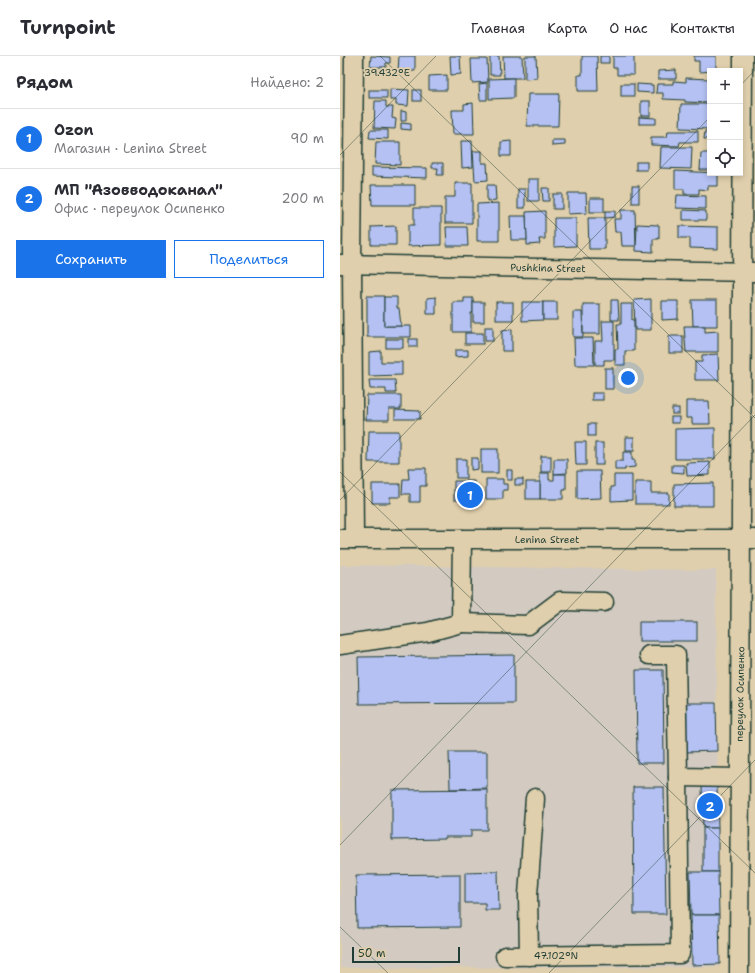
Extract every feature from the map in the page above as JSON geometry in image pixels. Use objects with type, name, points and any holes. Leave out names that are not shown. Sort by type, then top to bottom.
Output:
[{"type":"street","points":[[347,539],[346,264],[354,56]]},
{"type":"street","name":"переулок Осипенко","points":[[739,973],[745,780],[748,539],[749,272],[743,56]]},
{"type":"street","name":"Pushkina Street","points":[[346,264],[749,272]]},
{"type":"street","name":"Lenina Street","points":[[347,539],[748,539]]},
{"type":"street","points":[[461,623],[462,539]]},
{"type":"street","points":[[340,645],[428,632],[461,623],[528,625],[560,601],[604,602]]},
{"type":"street","points":[[505,956],[680,954],[676,655],[649,655]]},
{"type":"street","points":[[678,777],[745,780]]},
{"type":"street","points":[[529,956],[528,895],[535,798]]},
{"type":"shaded area","points":[[340,565],[716,570],[719,967],[340,968]]},
{"type":"building","points":[[371,56],[390,57],[390,63],[386,63],[386,67],[370,67]]},
{"type":"building","points":[[399,56],[415,56],[415,71],[398,71]]},
{"type":"building","points":[[450,56],[460,56],[461,74],[451,75]]},
{"type":"building","points":[[490,56],[499,56],[500,75],[490,75]]},
{"type":"building","points":[[503,56],[522,56],[523,78],[504,78]]},
{"type":"building","points":[[525,56],[536,56],[537,78],[525,79]]},
{"type":"building","points":[[582,56],[597,56],[598,91],[578,91],[578,75],[582,75]]},
{"type":"building","points":[[600,56],[609,56],[609,63],[600,63]]},
{"type":"building","points":[[613,56],[634,56],[634,75],[617,75],[617,68],[613,68]]},
{"type":"building","points":[[694,56],[716,56],[716,68],[707,68],[707,72],[699,72],[699,61],[694,61]]},
{"type":"building","points":[[471,59],[487,59],[488,82],[472,83]]},
{"type":"building","points":[[676,70],[676,79],[658,79],[658,71]]},
{"type":"building","points":[[447,75],[447,90],[429,90],[429,76]]},
{"type":"building","points":[[514,78],[514,98],[489,99],[489,79]]},
{"type":"building","points":[[686,78],[707,79],[707,103],[663,99],[663,93],[656,93],[657,84],[673,84],[673,81],[686,82]]},
{"type":"building","points":[[487,83],[487,100],[480,100],[479,84]]},
{"type":"building","points":[[621,84],[634,84],[634,96],[621,96]]},
{"type":"building","points":[[637,84],[653,85],[653,93],[637,92]]},
{"type":"building","points":[[390,89],[409,90],[408,106],[396,105],[396,100],[390,100]]},
{"type":"building","points":[[369,90],[387,90],[387,98],[369,98]]},
{"type":"building","points":[[413,90],[421,90],[421,101],[413,101]]},
{"type":"building","points":[[528,94],[559,94],[558,126],[527,126]]},
{"type":"building","points":[[375,101],[386,101],[386,107],[393,107],[392,118],[396,119],[395,129],[374,128]]},
{"type":"building","points":[[641,101],[650,101],[650,116],[641,116]]},
{"type":"building","points":[[473,103],[474,134],[453,134],[452,110],[464,110],[464,104]]},
{"type":"building","points":[[681,104],[707,104],[707,129],[680,128]]},
{"type":"building","points":[[401,111],[406,112],[406,121],[401,121]]},
{"type":"building","points":[[639,117],[656,118],[656,124],[639,124]]},
{"type":"building","points":[[401,123],[411,124],[411,130],[401,129]]},
{"type":"building","points":[[370,130],[388,130],[388,139],[369,138]]},
{"type":"building","points":[[668,131],[698,131],[698,142],[680,142],[679,146],[651,145],[651,137],[667,137]]},
{"type":"building","points":[[705,131],[707,131],[707,139],[704,139]]},
{"type":"building","points":[[552,140],[565,140],[565,145],[552,146]]},
{"type":"building","points":[[461,141],[472,141],[473,167],[462,168]]},
{"type":"building","points":[[511,141],[511,156],[501,156],[501,142]]},
{"type":"building","points":[[376,142],[400,142],[400,165],[375,164]]},
{"type":"building","points":[[661,147],[692,147],[691,169],[660,168]]},
{"type":"building","points":[[473,151],[482,151],[482,163],[487,163],[488,180],[475,181]]},
{"type":"building","points":[[701,153],[707,153],[707,170],[700,170]]},
{"type":"building","points":[[636,162],[647,162],[647,170],[636,170]]},
{"type":"building","points":[[432,163],[443,163],[443,175],[437,175],[438,168],[432,168]]},
{"type":"building","points":[[372,167],[427,168],[427,178],[372,176]]},
{"type":"building","points":[[675,171],[707,172],[707,176],[718,176],[718,186],[708,186],[708,190],[699,189],[699,194],[684,194],[684,189],[675,189]]},
{"type":"building","points":[[528,179],[539,179],[539,201],[528,201]]},
{"type":"building","points":[[455,183],[472,183],[472,223],[445,223],[445,197],[455,197]]},
{"type":"building","points":[[371,185],[415,185],[415,205],[372,205]]},
{"type":"building","points":[[487,185],[495,185],[496,200],[487,201]]},
{"type":"building","points":[[632,186],[639,186],[639,203],[632,203]]},
{"type":"building","points":[[542,188],[549,188],[549,201],[543,201]]},
{"type":"building","points":[[518,189],[525,189],[525,208],[518,208]]},
{"type":"building","points":[[568,193],[586,193],[587,213],[568,214]]},
{"type":"building","points":[[553,194],[562,194],[562,209],[553,209]]},
{"type":"building","points":[[677,195],[706,196],[706,209],[676,208]]},
{"type":"building","points":[[590,198],[604,198],[604,212],[590,212]]},
{"type":"building","points":[[499,203],[499,241],[477,241],[477,204]]},
{"type":"building","points":[[414,208],[441,208],[441,245],[408,246],[408,225],[414,225]]},
{"type":"building","points":[[621,210],[635,210],[636,246],[622,246],[621,232],[615,232],[614,219],[621,219]]},
{"type":"building","points":[[683,210],[706,211],[706,220],[683,220]]},
{"type":"building","points":[[545,211],[545,239],[539,239],[540,244],[527,245],[526,212]]},
{"type":"building","points":[[605,211],[615,211],[615,217],[605,218]]},
{"type":"building","points":[[510,216],[526,216],[527,240],[511,240]]},
{"type":"building","points":[[554,218],[576,218],[576,246],[554,247]]},
{"type":"building","points":[[588,218],[605,218],[605,249],[589,249]]},
{"type":"building","points":[[637,224],[659,225],[659,239],[653,239],[653,252],[636,251]]},
{"type":"building","points":[[396,226],[396,245],[371,245],[371,227]]},
{"type":"building","points":[[679,226],[718,227],[718,249],[690,248],[690,238],[679,238]]},
{"type":"building","points":[[446,227],[467,227],[468,246],[447,246]]},
{"type":"building","points":[[367,296],[384,296],[384,326],[411,326],[411,337],[367,337]]},
{"type":"building","points":[[384,297],[397,297],[397,308],[399,308],[401,326],[384,326]]},
{"type":"building","points":[[436,297],[436,314],[427,314],[427,298]]},
{"type":"building","points":[[464,298],[473,298],[471,332],[453,332],[453,302],[464,302]]},
{"type":"building","points":[[651,299],[651,330],[635,330],[634,300]]},
{"type":"building","points":[[611,300],[618,300],[619,320],[611,320]]},
{"type":"building","points":[[692,300],[717,300],[717,326],[693,326]]},
{"type":"building","points":[[662,301],[678,301],[678,319],[662,320]]},
{"type":"building","points":[[473,302],[484,302],[484,322],[473,322]]},
{"type":"building","points":[[496,302],[513,302],[513,320],[496,320]]},
{"type":"building","points":[[522,302],[543,302],[543,320],[522,321]]},
{"type":"building","points":[[543,302],[557,302],[557,320],[543,320]]},
{"type":"building","points":[[583,304],[600,304],[600,334],[583,334]]},
{"type":"building","points":[[621,304],[632,304],[632,320],[634,320],[634,351],[625,351],[625,365],[615,365],[615,349],[618,349],[617,324],[621,324]]},
{"type":"building","points":[[573,312],[582,312],[583,337],[573,337]]},
{"type":"building","points":[[602,321],[614,321],[614,360],[604,360],[604,365],[595,365],[595,341],[603,341]]},
{"type":"building","points":[[684,326],[705,326],[705,332],[718,331],[718,352],[686,352]]},
{"type":"building","points":[[485,327],[493,327],[493,341],[485,341]]},
{"type":"building","points":[[512,329],[512,351],[502,351],[502,330]]},
{"type":"building","points":[[465,333],[483,333],[483,344],[465,344]]},
{"type":"building","points":[[669,336],[683,336],[683,353],[669,353]]},
{"type":"building","points":[[574,338],[593,338],[594,365],[575,365]]},
{"type":"building","points":[[386,339],[403,339],[403,348],[386,348]]},
{"type":"building","points":[[409,339],[417,339],[417,347],[409,347]]},
{"type":"building","points":[[455,350],[468,350],[468,356],[455,357]]},
{"type":"building","points":[[381,351],[381,362],[402,362],[402,375],[369,376],[369,352]]},
{"type":"building","points":[[718,354],[719,380],[695,380],[695,362],[702,362],[702,355]]},
{"type":"building","points":[[605,368],[613,368],[613,389],[605,389]]},
{"type":"building","points":[[369,380],[395,380],[396,393],[386,393],[386,389],[370,389]]},
{"type":"building","points":[[592,393],[603,393],[603,400],[592,400]]},
{"type":"building","points":[[367,395],[401,395],[401,409],[389,409],[389,420],[366,420]]},
{"type":"building","points":[[686,401],[709,401],[710,424],[692,424],[692,418],[686,418]]},
{"type":"building","points":[[672,408],[679,408],[679,414],[672,414]]},
{"type":"building","points":[[395,410],[420,411],[420,419],[395,419]]},
{"type":"building","points":[[671,417],[679,417],[679,423],[671,423]]},
{"type":"building","points":[[588,424],[595,424],[595,436],[588,436]]},
{"type":"building","points":[[715,428],[715,459],[675,459],[675,429]]},
{"type":"building","points":[[369,431],[399,431],[399,462],[368,462]]},
{"type":"building","points":[[626,437],[634,437],[634,451],[626,451]]},
{"type":"building","points":[[575,442],[586,442],[586,465],[576,465]]},
{"type":"building","points":[[595,443],[603,443],[603,465],[595,465]]},
{"type":"building","points":[[481,449],[498,449],[498,473],[481,473]]},
{"type":"building","points":[[623,452],[632,452],[632,460],[635,460],[635,467],[625,468],[625,470],[615,470],[615,461],[623,461]]},
{"type":"building","points":[[541,456],[551,456],[551,472],[541,472]]},
{"type":"building","points":[[471,458],[478,458],[478,469],[471,470]]},
{"type":"building","points":[[456,459],[466,459],[466,478],[456,478]]},
{"type":"building","points":[[554,459],[567,459],[567,473],[554,474]]},
{"type":"building","points":[[710,462],[710,475],[687,476],[686,463]]},
{"type":"building","points":[[672,465],[684,465],[684,473],[672,472]]},
{"type":"building","points":[[408,468],[426,468],[426,486],[420,486],[420,502],[410,502],[410,494],[402,494],[403,479],[409,479]]},
{"type":"building","points":[[507,470],[512,470],[512,480],[507,480]]},
{"type":"building","points":[[577,471],[600,471],[601,498],[577,499]]},
{"type":"building","points":[[540,473],[549,473],[549,480],[554,480],[554,474],[566,474],[566,490],[563,490],[563,499],[540,499]]},
{"type":"building","points":[[614,475],[632,475],[632,500],[611,501],[611,487],[614,487]]},
{"type":"building","points":[[486,479],[503,479],[503,484],[507,484],[507,490],[503,490],[503,499],[486,499]]},
{"type":"building","points":[[515,479],[523,479],[523,485],[515,485]]},
{"type":"building","points":[[454,481],[474,481],[473,500],[454,500]]},
{"type":"building","points":[[526,482],[540,482],[540,499],[526,499]]},
{"type":"building","points":[[635,482],[651,482],[651,493],[669,493],[669,504],[635,504]]},
{"type":"building","points":[[713,483],[713,506],[674,506],[674,484]]},
{"type":"building","points":[[372,484],[400,484],[400,497],[390,497],[390,503],[372,503]]},
{"type":"building","points":[[639,622],[697,622],[697,641],[639,641]]},
{"type":"building","points":[[514,655],[514,703],[359,704],[358,657]]},
{"type":"building","points":[[636,670],[663,670],[664,763],[637,763]]},
{"type":"building","points":[[684,703],[716,703],[717,751],[685,752]]},
{"type":"building","points":[[449,752],[487,752],[487,788],[450,789]]},
{"type":"building","points":[[702,785],[717,785],[718,828],[703,828]]},
{"type":"building","points":[[633,787],[664,787],[666,914],[634,914]]},
{"type":"building","points":[[487,789],[487,830],[471,830],[471,837],[392,840],[392,790]]},
{"type":"building","points":[[703,828],[718,828],[718,872],[703,872]]},
{"type":"building","points":[[498,871],[499,910],[485,910],[485,903],[465,903],[465,872]]},
{"type":"building","points":[[690,872],[718,872],[719,915],[691,915]]},
{"type":"building","points":[[460,874],[460,927],[357,928],[356,875]]},
{"type":"building","points":[[691,915],[719,915],[720,964],[692,965]]},
{"type":"place","name":"Ozon","points":[[470,495]]},
{"type":"place","name":"МП \"Азовводоканал\"","points":[[710,806]]}]
